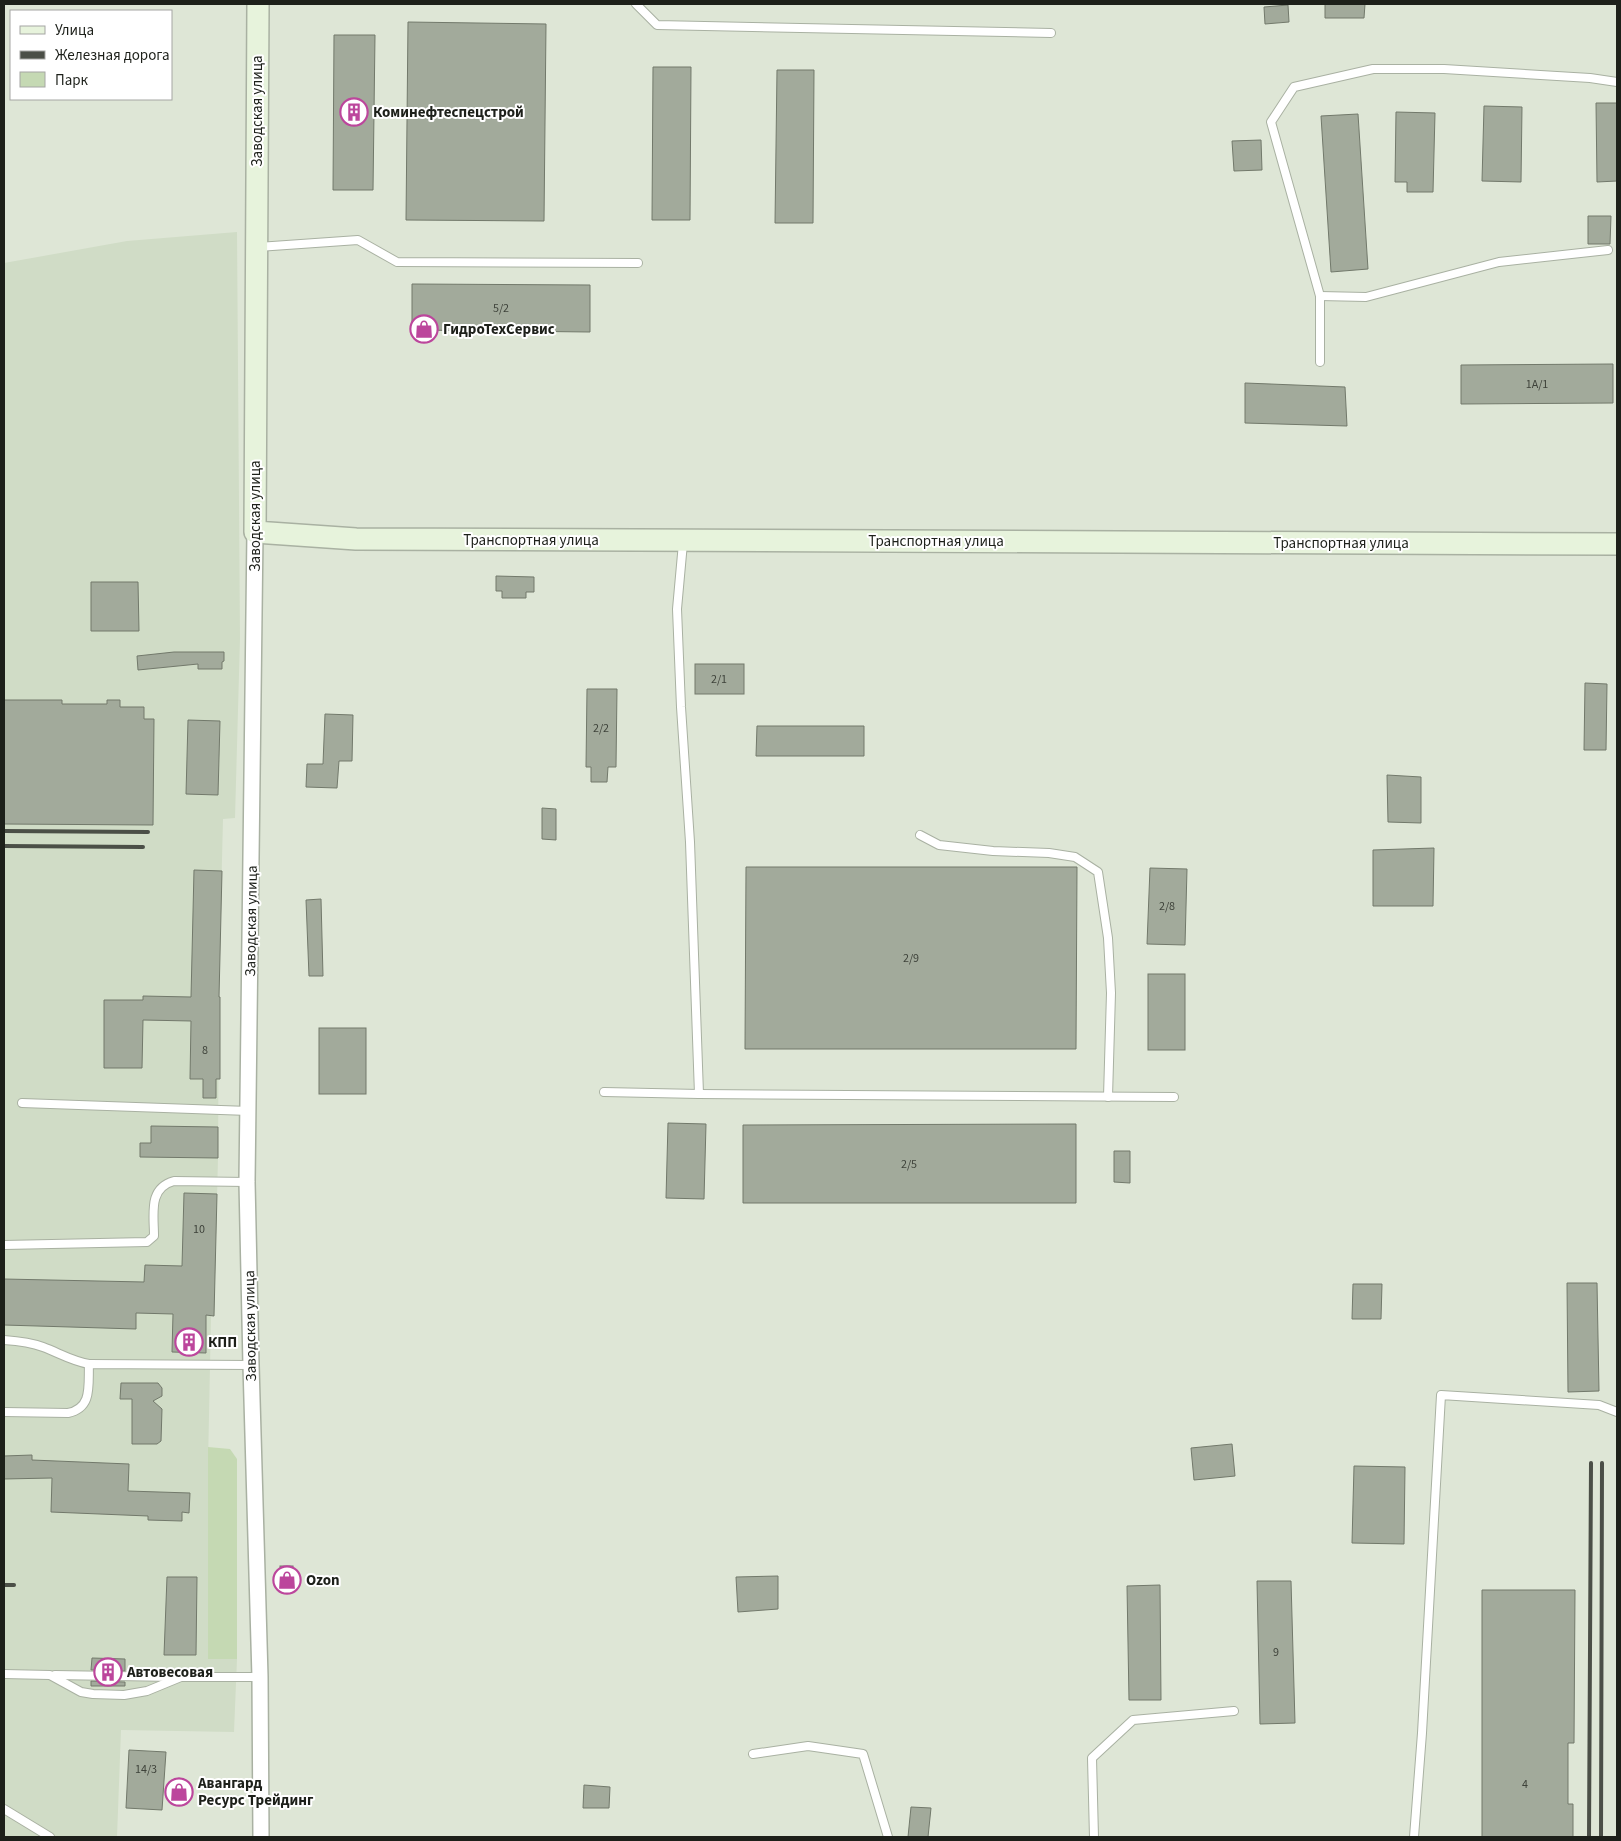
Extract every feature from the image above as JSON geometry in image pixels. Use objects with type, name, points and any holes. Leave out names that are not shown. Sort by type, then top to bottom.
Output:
[{"type":"street","name":"Заводская улица","points":[[258,4],[248,1182],[250,1365],[260,1677],[261,1837]]},
{"type":"street","name":"Транспортная улица","points":[[255,532],[356,539],[1617,544]]},
{"type":"lane","points":[[636,4],[658,25],[1051,33]]},
{"type":"lane","points":[[1320,362],[1320,296],[1271,122],[1294,87],[1373,69],[1444,68],[1590,78],[1617,82]]},
{"type":"lane","points":[[256,247],[358,240],[396,262],[638,263]]},
{"type":"lane","points":[[1320,296],[1366,297],[1499,262],[1608,250]]},
{"type":"lane","points":[[683,541],[677,609],[690,842],[699,1094]]},
{"type":"lane","points":[[920,835],[939,845],[993,851],[1049,853],[1075,857],[1098,872],[1108,938],[1111,984],[1108,1097]]},
{"type":"lane","points":[[604,1092],[1174,1097]]},
{"type":"lane","points":[[22,1103],[249,1111]]},
{"type":"lane","points":[[4,1245],[147,1242],[154,1236],[155,1195],[160,1187],[174,1181],[248,1182]]},
{"type":"lane","points":[[4,1340],[32,1344],[78,1362],[89,1364],[250,1365]]},
{"type":"lane","points":[[4,1412],[75,1412],[82,1408],[87,1400],[89,1364]]},
{"type":"lane","points":[[1414,1837],[1442,1395],[1599,1405],[1617,1412]]},
{"type":"lane","points":[[4,1674],[260,1677]]},
{"type":"lane","points":[[50,1675],[81,1692],[124,1695],[147,1691],[181,1677]]},
{"type":"lane","points":[[1094,1837],[1092,1758],[1133,1720],[1234,1711]]},
{"type":"lane","points":[[754,1754],[808,1746],[864,1754],[888,1837]]},
{"type":"lane","points":[[4,1809],[50,1837]]},
{"type":"shaded area","points":[[237,232],[240,638],[235,818],[223,819],[219,979],[218,1158],[214,1316],[211,1316],[208,1465],[208,1659],[237,1659],[234,1732],[121,1730],[117,1837],[4,1837],[4,263],[127,241]]},
{"type":"green space","points":[[208,1447],[230,1449],[237,1459],[237,1659],[208,1659]]},
{"type":"building","points":[[1325,4],[1365,4],[1364,18],[1325,18]]},
{"type":"building","points":[[1288,5],[1289,22],[1265,24],[1264,7]]},
{"type":"building","points":[[408,22],[546,24],[544,221],[406,220]]},
{"type":"building","name":"Коминефтеспецстрой","points":[[334,35],[375,35],[373,190],[333,190]]},
{"type":"building","points":[[653,67],[691,67],[690,220],[652,220]]},
{"type":"building","points":[[777,70],[814,70],[813,223],[775,223]]},
{"type":"building","points":[[1596,103],[1617,103],[1617,181],[1597,182]]},
{"type":"building","points":[[1484,106],[1522,107],[1521,182],[1482,181]]},
{"type":"building","points":[[1396,112],[1435,113],[1433,192],[1407,192],[1407,182],[1395,182]]},
{"type":"building","points":[[1358,114],[1368,269],[1331,272],[1321,116]]},
{"type":"building","points":[[1261,140],[1262,170],[1234,171],[1232,141]]},
{"type":"building","points":[[1588,216],[1611,216],[1610,244],[1588,244]]},
{"type":"building","points":[[412,284],[590,285],[590,332],[412,330]]},
{"type":"building","points":[[1613,364],[1613,403],[1461,404],[1461,365]]},
{"type":"building","points":[[1245,383],[1345,387],[1347,426],[1245,423]]},
{"type":"building","points":[[496,576],[534,577],[534,592],[526,592],[526,598],[502,598],[502,591],[496,591]]},
{"type":"building","points":[[91,582],[138,582],[139,631],[91,631]]},
{"type":"building","points":[[174,652],[224,652],[222,669],[198,669],[198,664],[138,670],[137,656]]},
{"type":"building","points":[[695,664],[744,664],[744,694],[695,694]]},
{"type":"building","points":[[1585,683],[1607,684],[1606,750],[1584,750]]},
{"type":"building","points":[[587,689],[617,689],[616,767],[608,767],[607,782],[591,782],[591,767],[586,767]]},
{"type":"building","points":[[4,700],[62,700],[62,704],[107,704],[107,700],[120,700],[120,707],[144,707],[144,719],[154,719],[153,825],[4,824]]},
{"type":"building","points":[[325,714],[353,715],[352,761],[339,761],[337,788],[306,787],[307,764],[323,764]]},
{"type":"building","points":[[188,720],[220,721],[218,795],[186,794]]},
{"type":"building","points":[[757,726],[864,726],[864,756],[756,756]]},
{"type":"building","points":[[1387,775],[1421,777],[1421,823],[1388,822]]},
{"type":"building","points":[[542,808],[556,809],[556,840],[542,839]]},
{"type":"building","points":[[1434,848],[1433,906],[1373,906],[1373,850]]},
{"type":"building","points":[[746,867],[1077,867],[1076,1049],[745,1049]]},
{"type":"building","points":[[1150,868],[1187,869],[1185,945],[1147,944]]},
{"type":"building","points":[[194,870],[222,871],[219,997],[220,1079],[216,1079],[216,1098],[203,1098],[203,1079],[190,1079],[191,1021],[143,1020],[142,1068],[104,1068],[104,1000],[143,1000],[143,996],[191,997]]},
{"type":"building","points":[[321,899],[323,976],[309,976],[306,900]]},
{"type":"building","points":[[1148,974],[1185,974],[1185,1050],[1148,1050]]},
{"type":"building","points":[[319,1028],[366,1028],[366,1094],[319,1094]]},
{"type":"building","points":[[668,1123],[706,1124],[704,1199],[666,1198]]},
{"type":"building","points":[[1076,1124],[1076,1203],[743,1203],[743,1125]]},
{"type":"building","points":[[151,1126],[218,1127],[218,1158],[140,1157],[140,1143],[151,1143]]},
{"type":"building","points":[[1114,1151],[1130,1151],[1130,1183],[1114,1182]]},
{"type":"building","points":[[184,1193],[217,1194],[214,1316],[206,1315],[206,1353],[172,1352],[173,1314],[136,1313],[136,1329],[4,1325],[4,1279],[144,1282],[145,1265],[182,1266]]},
{"type":"building","points":[[1567,1283],[1597,1283],[1599,1391],[1568,1392]]},
{"type":"building","points":[[1353,1284],[1382,1284],[1381,1319],[1352,1319]]},
{"type":"building","points":[[121,1383],[158,1383],[162,1388],[162,1396],[153,1401],[162,1409],[161,1441],[157,1444],[132,1444],[132,1399],[120,1399]]},
{"type":"building","points":[[1232,1444],[1235,1476],[1194,1480],[1191,1448]]},
{"type":"building","points":[[32,1455],[32,1460],[129,1464],[128,1491],[190,1493],[189,1513],[182,1512],[182,1521],[148,1520],[148,1516],[51,1512],[52,1478],[4,1479],[4,1456]]},
{"type":"building","points":[[1354,1466],[1405,1467],[1404,1544],[1352,1543]]},
{"type":"building","points":[[280,1566],[293,1566],[293,1590],[280,1590]]},
{"type":"building","points":[[778,1576],[778,1609],[738,1612],[736,1577]]},
{"type":"building","points":[[167,1577],[197,1577],[196,1655],[164,1655]]},
{"type":"building","points":[[1257,1581],[1291,1581],[1295,1723],[1260,1724]]},
{"type":"building","points":[[1160,1585],[1161,1700],[1129,1700],[1127,1586]]},
{"type":"building","points":[[1482,1590],[1575,1590],[1574,1743],[1568,1743],[1568,1804],[1573,1804],[1573,1837],[1482,1837]]},
{"type":"building","points":[[92,1658],[125,1659],[125,1671],[91,1670]]},
{"type":"building","points":[[91,1681],[125,1682],[125,1686],[91,1686]]},
{"type":"building","points":[[129,1750],[166,1752],[162,1810],[126,1808]]},
{"type":"building","points":[[584,1785],[610,1787],[609,1808],[583,1808]]},
{"type":"building","points":[[911,1807],[931,1808],[928,1837],[908,1837]]},
{"type":"railway","points":[[4,831],[148,832]]},
{"type":"railway","points":[[4,846],[143,847]]},
{"type":"railway","points":[[1589,1837],[1591,1463]]},
{"type":"railway","points":[[1601,1837],[1602,1463]]},
{"type":"railway","points":[[4,1585],[14,1585]]},
{"type":"place","name":"Коминефтеспецстрой","points":[[354,112]]},
{"type":"place","name":"ГидроТехСервис","points":[[424,329]]},
{"type":"place","name":"КПП","points":[[189,1342]]},
{"type":"place","name":"Ozon","points":[[287,1580]]},
{"type":"place","name":"Автовесовая","points":[[108,1672]]},
{"type":"place","name":"Авангард Ресурс Трейдинг","points":[[179,1792]]}]
